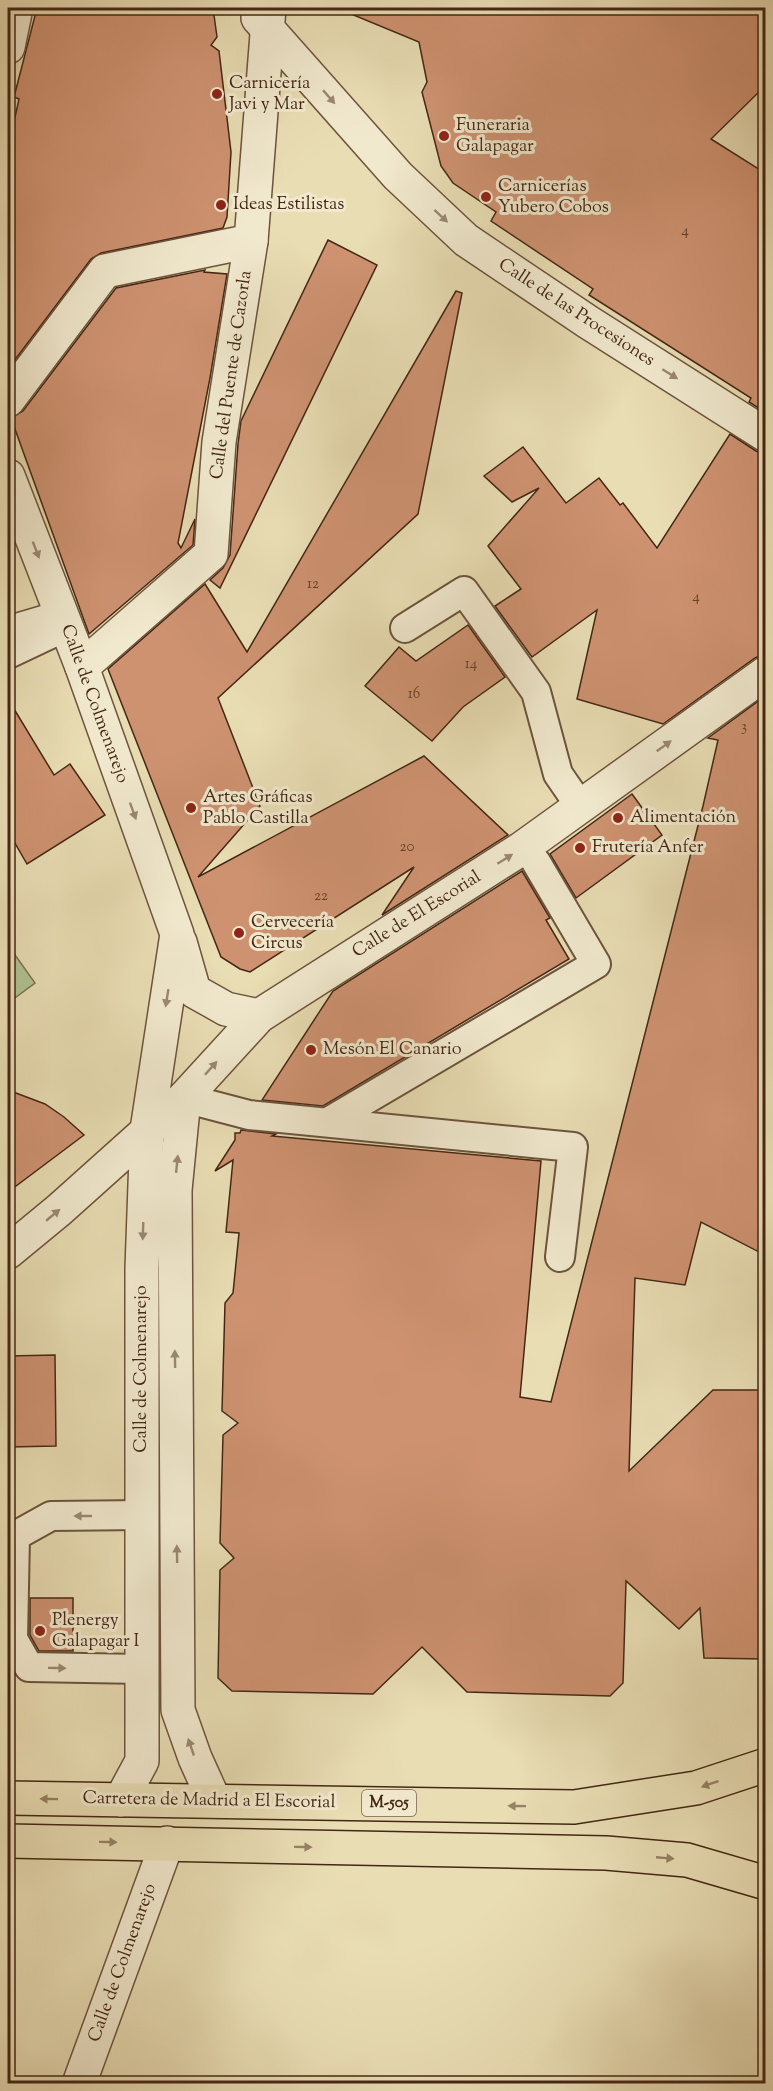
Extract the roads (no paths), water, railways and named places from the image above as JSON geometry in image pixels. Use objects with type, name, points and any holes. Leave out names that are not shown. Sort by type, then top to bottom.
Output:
[{"type":"highway","name":"Carretera de Madrid a El Escorial","points":[[8,1798],[574,1807],[696,1788],[765,1765]]},
{"type":"highway","points":[[8,1841],[606,1853],[687,1860],[765,1882]]},
{"type":"street","points":[[8,47],[16,8]]},
{"type":"street","name":"Calle de las Procesiones","points":[[261,14],[398,176],[466,240],[588,322],[765,435]]},
{"type":"street","name":"Calle del Puente de Cazorla","points":[[82,667],[212,554],[219,442],[251,241],[261,14]]},
{"type":"street","points":[[8,400],[105,271],[251,241]]},
{"type":"street","name":"Calle de Colmenarejo","points":[[8,476],[82,667],[177,934],[194,991],[226,1009],[258,1016]]},
{"type":"street","points":[[8,633],[64,622]]},
{"type":"street","name":"Calle de El Escorial","points":[[8,1252],[59,1210],[184,1098],[258,1016],[521,849],[765,673]]},
{"type":"street","name":"Calle de Colmenarejo","points":[[121,1800],[142,1761],[142,1269],[147,1130],[177,934]]},
{"type":"street","name":"Calle de Colmenarejo","points":[[184,1098],[174,1201],[178,1710],[195,1758],[214,1800]]},
{"type":"street","name":"Calle de Colmenarejo","points":[[79,2084],[167,1843]]},
{"type":"lane","points":[[405,628],[464,591],[536,693],[558,774],[580,806]]},
{"type":"lane","points":[[8,654],[64,622]]},
{"type":"lane","points":[[328,1122],[596,964],[536,861]]},
{"type":"lane","points":[[184,1098],[249,1115],[573,1147],[560,1257]]},
{"type":"lane","points":[[142,1515],[51,1516],[15,1536],[13,1639],[29,1667],[142,1669]]},
{"type":"place","name":"Carnicería Javi y Mar","points":[[217,94]]},
{"type":"place","name":"Funeraria Galapagar","points":[[444,136]]},
{"type":"place","name":"Carnicerías Yubero Cobos","points":[[486,197]]},
{"type":"place","name":"Ideas Estilistas","points":[[221,205]]},
{"type":"place","name":"Artes Gráficas Pablo Castilla","points":[[191,808]]},
{"type":"place","name":"Alimentación","points":[[618,818]]},
{"type":"place","name":"Frutería Anfer","points":[[580,848]]},
{"type":"place","name":"Cervecería Circus","points":[[239,933]]},
{"type":"place","name":"Mesón El Canario","points":[[311,1050]]},
{"type":"place","name":"Plenergy Galapagar I","points":[[40,1631]]}]
